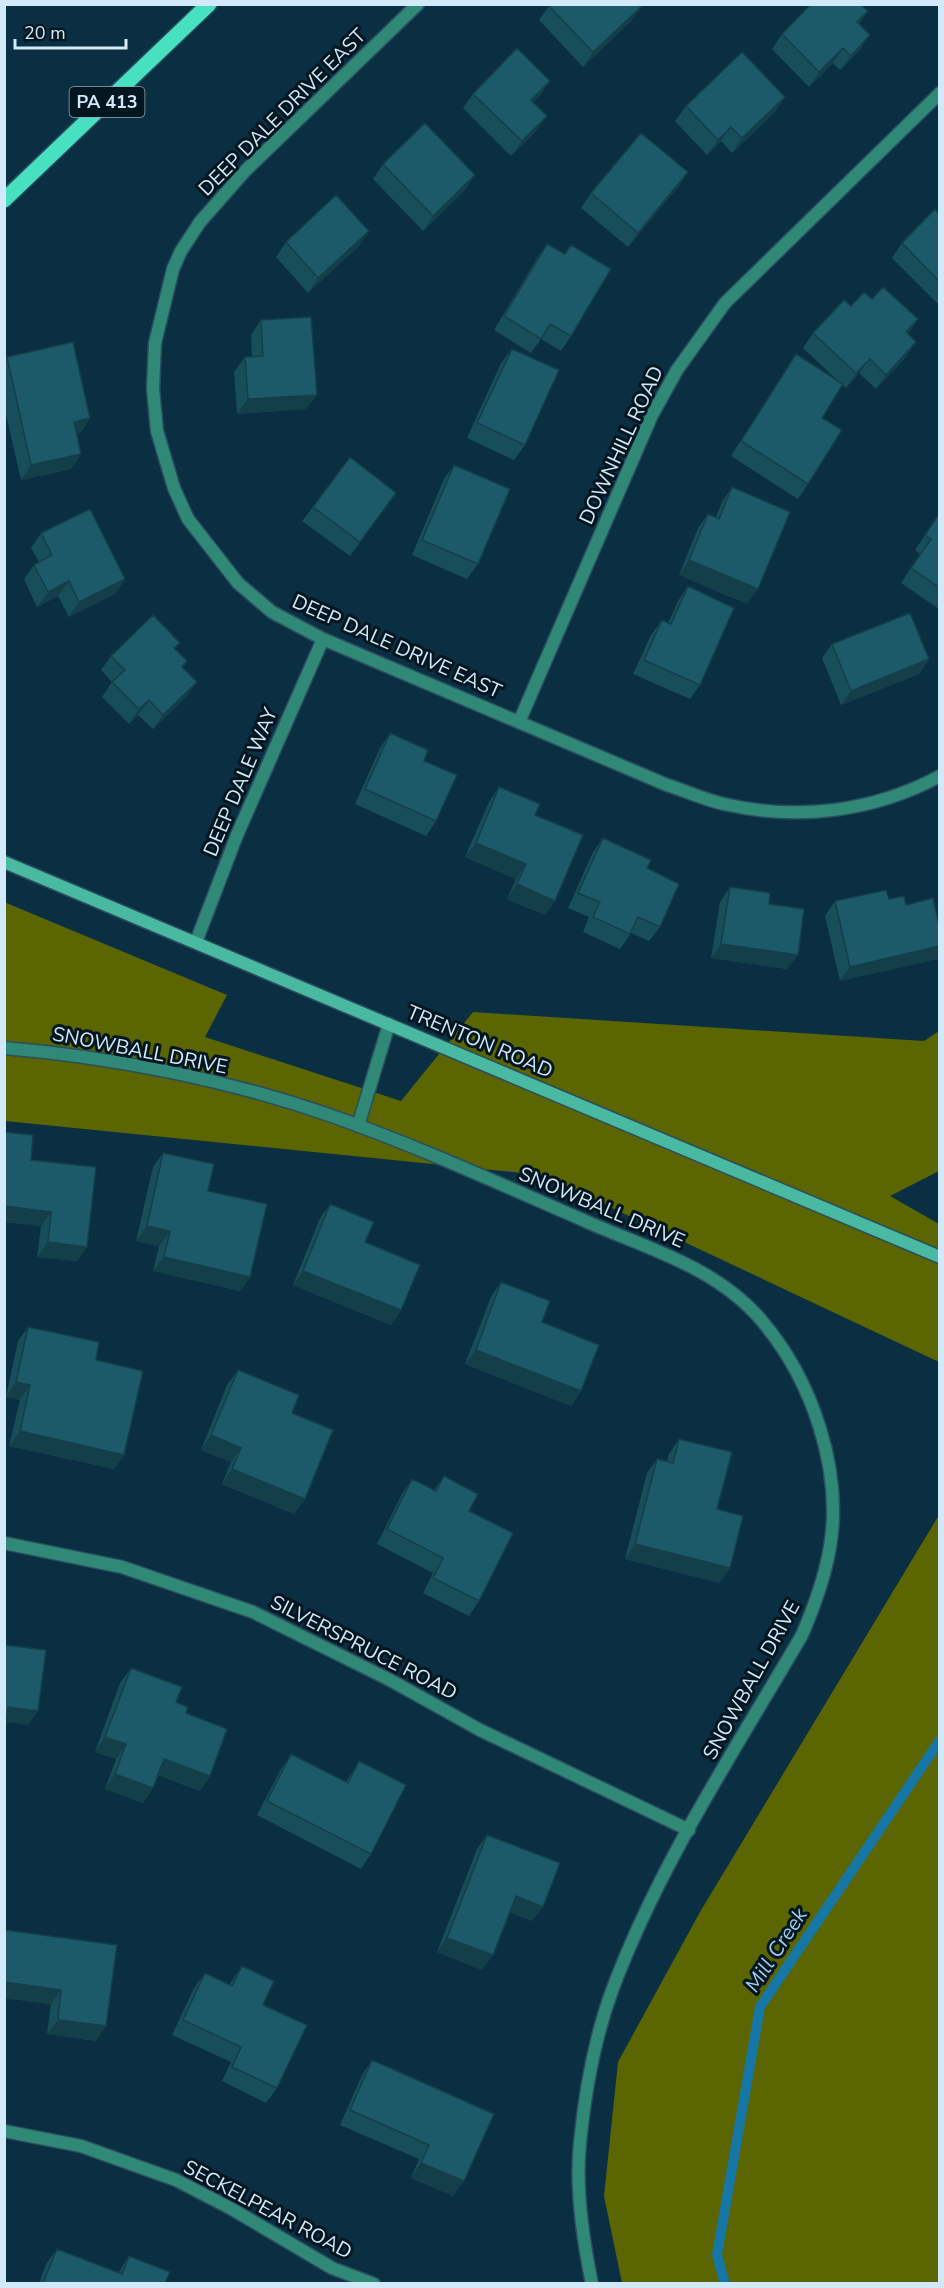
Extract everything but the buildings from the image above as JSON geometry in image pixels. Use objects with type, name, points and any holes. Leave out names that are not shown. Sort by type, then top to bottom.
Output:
[{"type":"main road","name":"PA 413","points":[[4,200],[209,4]]},
{"type":"main road","name":"TRENTON ROAD","points":[[4,862],[939,1257]]},
{"type":"street","name":"DEEP DALE DRIVE EAST","points":[[418,4],[245,171],[200,222],[181,251],[173,269],[155,343],[153,389],[157,431],[174,488],[188,519],[238,583],[272,612],[323,639],[667,785],[722,804],[763,812],[809,814],[867,805],[920,787],[939,776]]},
{"type":"street","name":"DOWNHILL ROAD","points":[[519,722],[652,415],[677,370],[725,303],[939,93]]},
{"type":"street","name":"DEEP DALE WAY","points":[[196,942],[237,835],[323,639]]},
{"type":"street","points":[[358,1126],[389,1024]]},
{"type":"street","name":"SNOWBALL DRIVE","points":[[4,1048],[50,1052],[154,1069],[275,1099],[358,1126],[434,1155],[594,1225],[672,1255],[723,1286],[761,1320],[792,1364],[811,1404],[829,1466],[833,1494],[830,1546],[815,1606],[802,1635],[664,1871],[612,1989],[594,2058],[579,2145],[582,2233],[592,2283]]},
{"type":"street","name":"SILVERSPRUCE ROAD","points":[[4,1543],[122,1567],[253,1612],[390,1680],[480,1730],[689,1830]]},
{"type":"street","name":"SECKELPEAR ROAD","points":[[4,2131],[81,2146],[176,2181],[232,2209],[332,2268],[374,2283]]},
{"type":"green space","points":[[4,902],[227,995],[205,1037],[401,1101],[473,1012],[924,1041],[939,1031],[939,1171],[890,1196],[939,1224],[939,1362],[542,1175],[5,1121]]},
{"type":"green space","points":[[939,1515],[939,2283],[622,2283],[604,2196],[618,2062],[700,1912]]},
{"type":"waterway","name":"Mill Creek","points":[[725,2284],[717,2255],[760,2007],[940,1740]]}]
